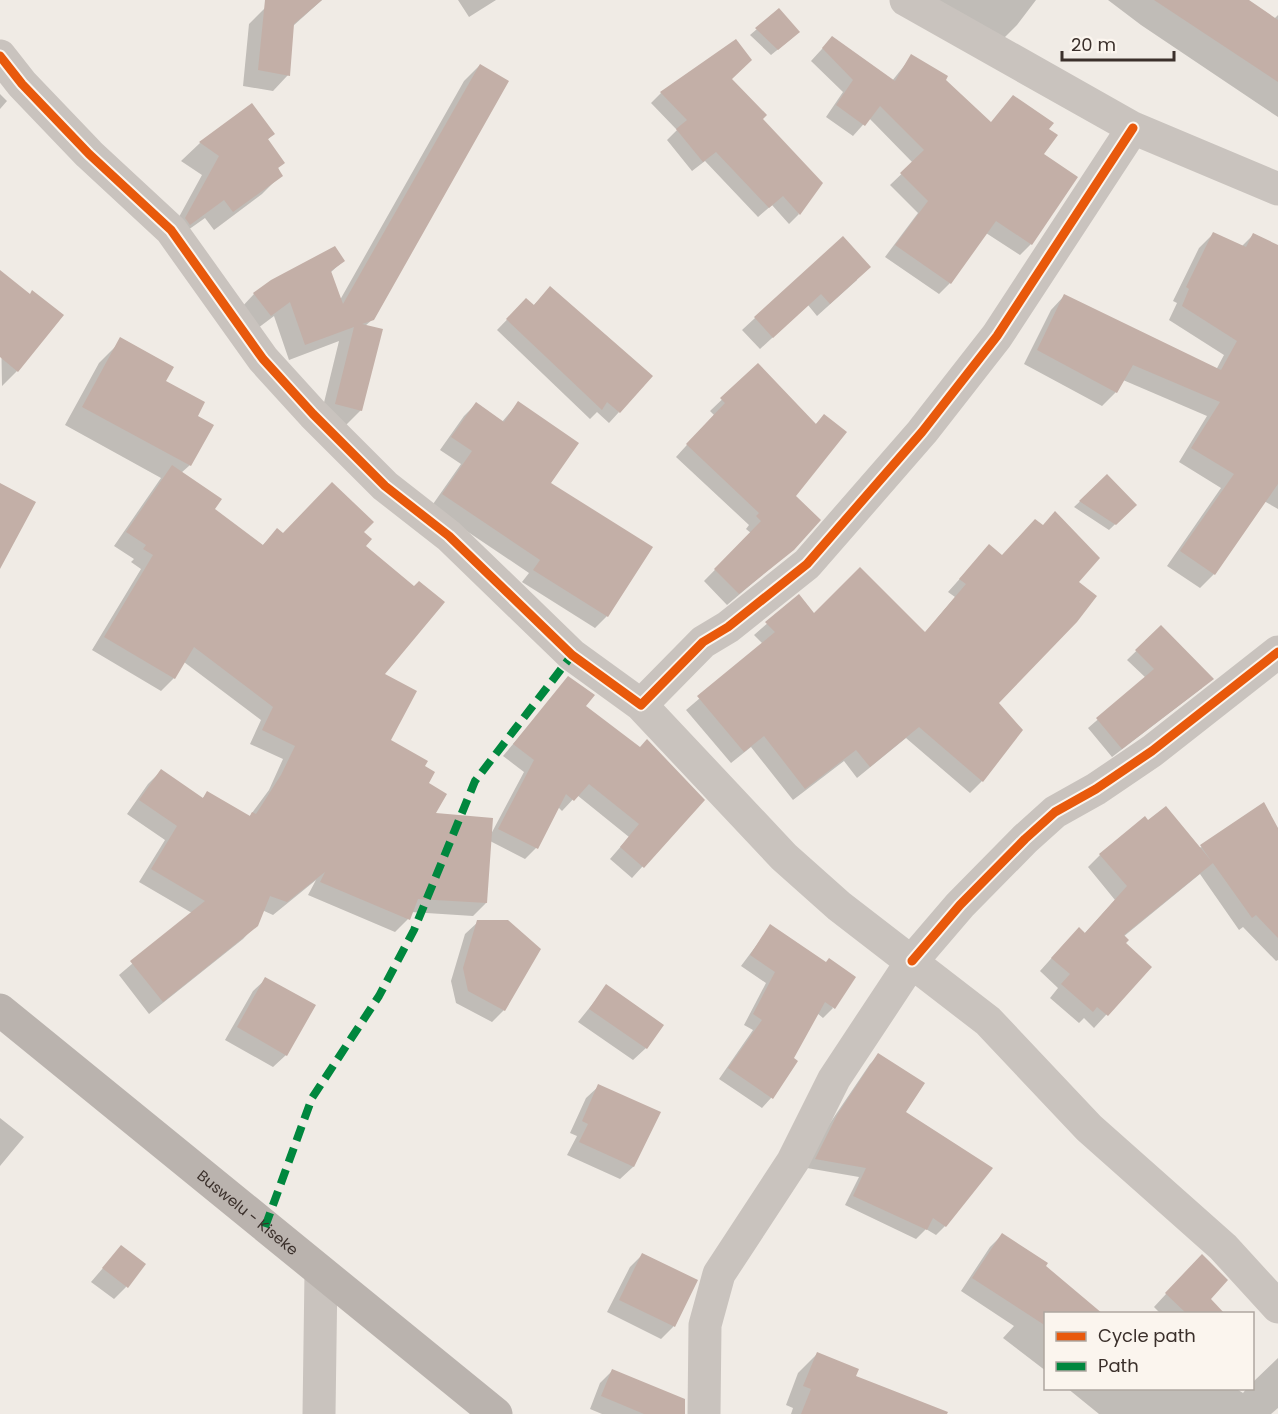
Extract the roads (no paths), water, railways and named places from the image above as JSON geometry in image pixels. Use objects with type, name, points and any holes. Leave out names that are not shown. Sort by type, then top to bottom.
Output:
[{"type":"main road","name":"Buswelu - Kiseke","points":[[0,1010],[496,1414]]},
{"type":"street","points":[[906,0],[1133,128],[1278,189]]},
{"type":"street","points":[[0,56],[22,84],[89,154],[171,230],[263,359],[313,414],[385,486],[449,536],[572,655],[641,705],[784,858],[839,906],[988,1021],[1089,1128],[1223,1247],[1278,1306]]},
{"type":"street","points":[[641,705],[703,642],[728,627],[807,564],[922,432],[997,336],[1133,128]]},
{"type":"street","points":[[705,1414],[705,1324],[719,1274],[793,1161],[834,1079],[912,961],[960,905],[1055,812],[1096,789],[1152,751],[1278,652]]},
{"type":"street","points":[[319,1414],[321,1273]]}]
